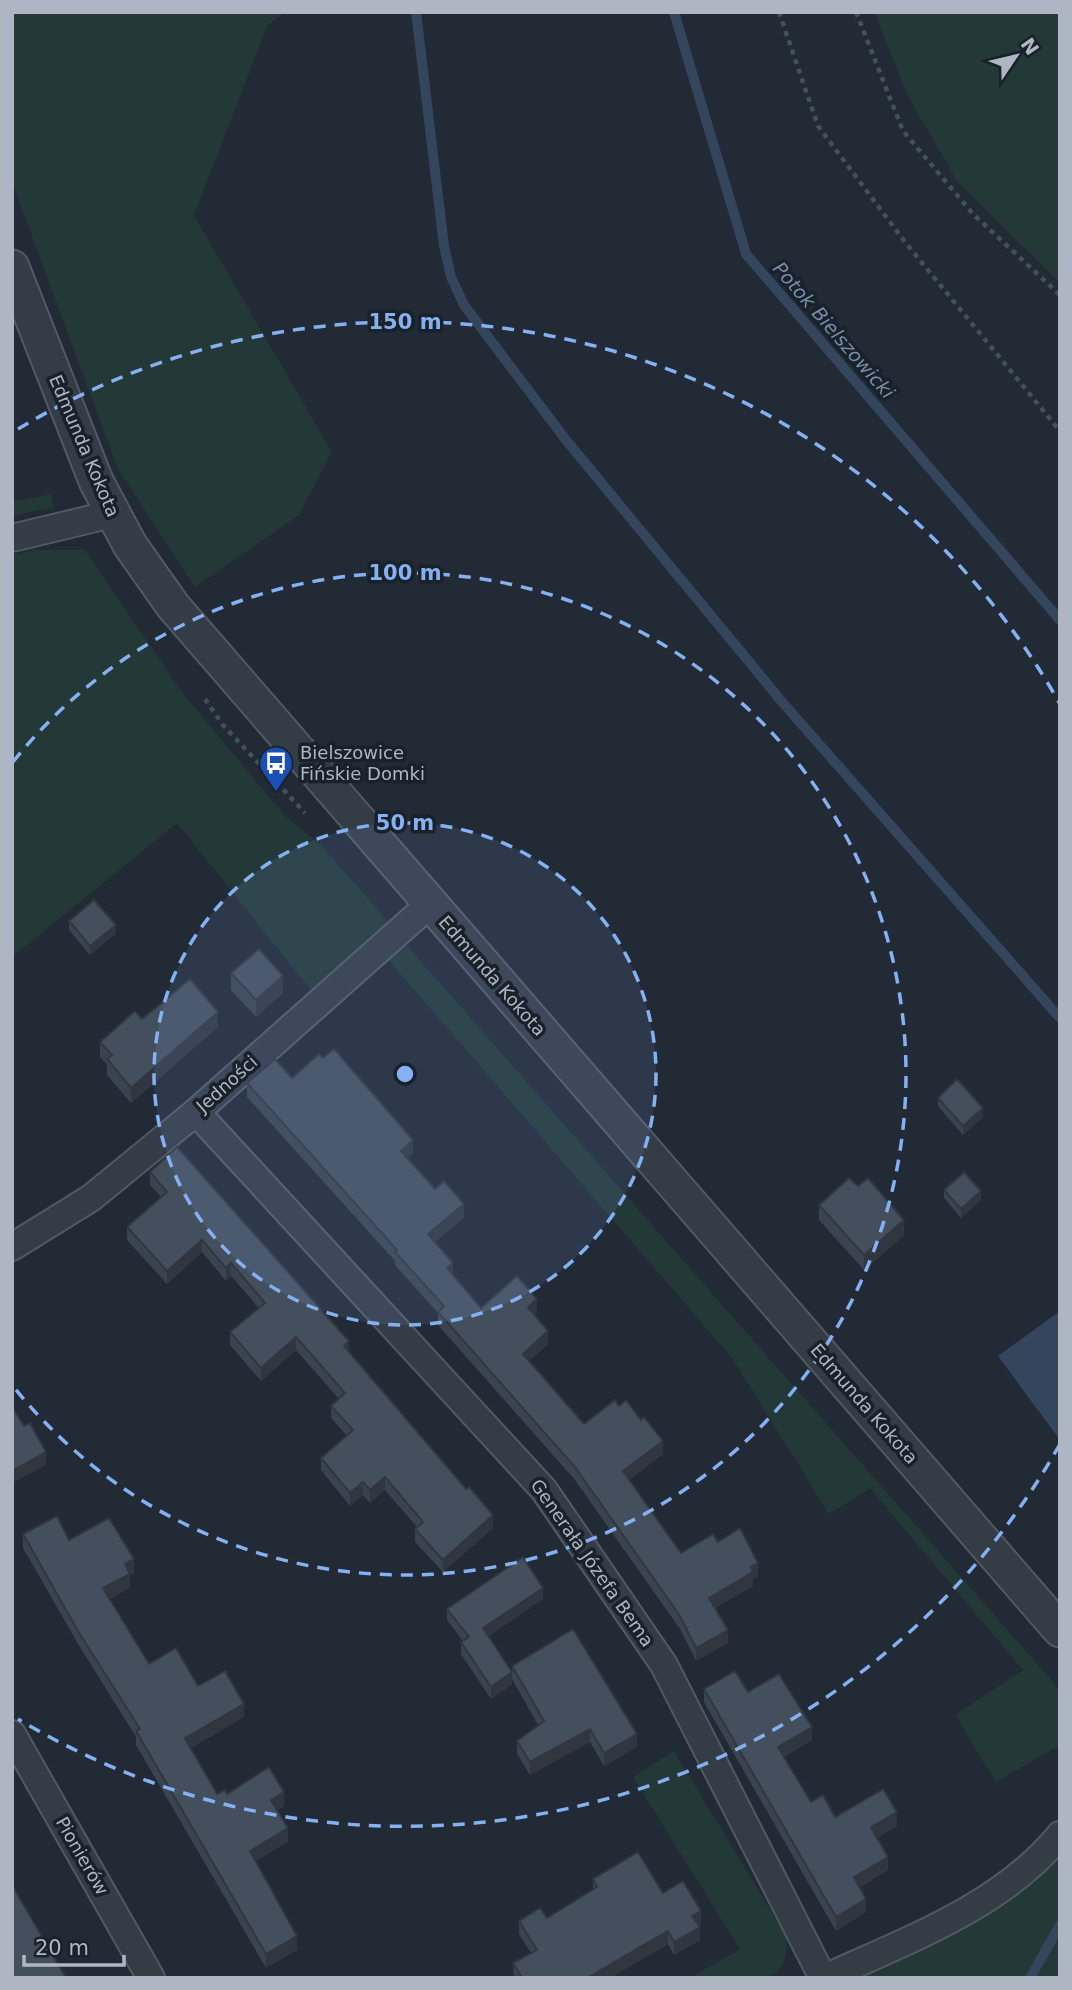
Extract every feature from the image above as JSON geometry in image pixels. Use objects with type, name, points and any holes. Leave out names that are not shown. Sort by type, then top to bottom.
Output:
[{"type":"street","name":"Edmunda Kokota","points":[[12,267],[79,444],[112,513],[173,606],[1060,1630]]},
{"type":"street","points":[[12,538],[112,513]]},
{"type":"street","name":"Jedności","points":[[12,1247],[91,1198],[196,1112],[430,904]]},
{"type":"street","name":"Generała Józefa Bema","points":[[196,1112],[544,1490],[664,1665],[824,1978]]},
{"type":"street","name":"Pionierów","points":[[12,1734],[151,1978]]},
{"type":"street","points":[[824,1978],[964,1914],[1045,1853],[1060,1835]]},
{"type":"path","points":[[779,12],[818,126],[905,242],[1060,431]]},
{"type":"path","points":[[856,12],[903,131],[973,214],[1060,295]]},
{"type":"shaded area","points":[[12,12],[285,12],[267,26],[194,215],[332,452],[299,515],[195,587],[118,469],[12,182]]},
{"type":"shaded area","points":[[874,12],[1060,12],[1060,283],[957,181],[909,98]]},
{"type":"shaded area","points":[[51,494],[54,507],[12,516],[12,502]]},
{"type":"shaded area","points":[[36,550],[85,550],[181,691],[285,816],[322,846],[388,922],[311,990],[177,823],[12,957],[12,555]]},
{"type":"shaded area","points":[[403,941],[1060,1690],[1060,1745],[996,1782],[955,1715],[1023,1670],[870,1488],[829,1514],[732,1358],[386,957]]},
{"type":"shaded area","points":[[674,1751],[786,1936],[784,1960],[769,1978],[690,1978],[740,1949],[633,1777]]},
{"type":"shaded area","points":[[1060,1859],[1060,1978],[860,1978],[944,1935]]},
{"type":"water","points":[[1060,1311],[1060,1440],[998,1356]]},
{"type":"building","points":[[94,900],[116,925],[90,946],[69,921]]},
{"type":"building","points":[[259,949],[283,976],[256,1000],[231,973]]},
{"type":"building","points":[[190,979],[218,1012],[131,1088],[107,1059],[112,1055],[100,1042],[135,1011],[142,1019]]},
{"type":"building","points":[[334,1049],[413,1140],[401,1151],[435,1189],[444,1181],[464,1204],[428,1234],[453,1263],[447,1268],[481,1308],[517,1276],[537,1299],[528,1307],[548,1331],[523,1354],[584,1424],[615,1400],[619,1406],[626,1400],[641,1420],[644,1417],[663,1441],[623,1471],[681,1553],[713,1534],[718,1542],[740,1528],[758,1563],[751,1567],[753,1572],[709,1598],[728,1630],[696,1648],[680,1616],[575,1467],[438,1312],[444,1306],[395,1252],[397,1250],[247,1083],[275,1059],[292,1078],[319,1054],[323,1058]]},
{"type":"building","points":[[957,1079],[983,1108],[963,1126],[938,1098]]},
{"type":"building","points":[[177,1147],[349,1341],[344,1346],[466,1489],[469,1487],[493,1515],[443,1560],[415,1529],[423,1522],[385,1477],[370,1490],[363,1482],[350,1493],[321,1458],[353,1430],[331,1406],[345,1393],[296,1337],[261,1368],[230,1332],[265,1303],[231,1263],[226,1268],[202,1240],[167,1271],[127,1227],[167,1192],[150,1172]]},
{"type":"building","points":[[964,1172],[981,1191],[961,1209],[944,1190]]},
{"type":"building","points":[[849,1178],[858,1186],[868,1178],[904,1220],[864,1255],[819,1205]]},
{"type":"building","points":[[12,1407],[24,1426],[30,1423],[46,1452],[12,1471]]},
{"type":"building","points":[[57,1516],[69,1540],[109,1518],[134,1559],[125,1564],[130,1574],[103,1588],[149,1664],[176,1648],[198,1686],[225,1671],[244,1704],[185,1738],[217,1794],[225,1790],[227,1794],[269,1767],[284,1792],[271,1800],[288,1828],[250,1851],[297,1936],[266,1954],[136,1731],[140,1729],[78,1631],[23,1534]]},
{"type":"building","points":[[523,1557],[543,1588],[483,1628],[512,1672],[491,1687],[461,1642],[469,1637],[447,1609]]},
{"type":"building","points":[[573,1629],[637,1734],[604,1753],[590,1729],[530,1762],[517,1741],[544,1721],[512,1666]]},
{"type":"building","points":[[735,1671],[748,1692],[779,1674],[812,1727],[778,1747],[811,1802],[823,1795],[835,1817],[883,1789],[897,1812],[871,1827],[888,1857],[854,1877],[866,1899],[836,1917],[704,1689]]},
{"type":"building","points":[[638,1852],[663,1893],[683,1881],[701,1911],[692,1916],[700,1927],[674,1942],[668,1931],[587,1978],[522,1978],[513,1963],[537,1950],[519,1921],[540,1908],[547,1918],[597,1887],[593,1879]]},
{"type":"building","points":[[12,1885],[66,1978],[12,1978]]},
{"type":"waterway","points":[[416,12],[444,246],[451,277],[464,305],[566,440],[783,703],[1060,1018]]},
{"type":"waterway","name":"Potok Bielszowicki","points":[[674,12],[746,254],[1060,620]]},
{"type":"waterway","points":[[1030,1978],[1060,1925]]},
{"type":"place","name":"Bielszowice Fińskie Domki","points":[[276,793]]}]
